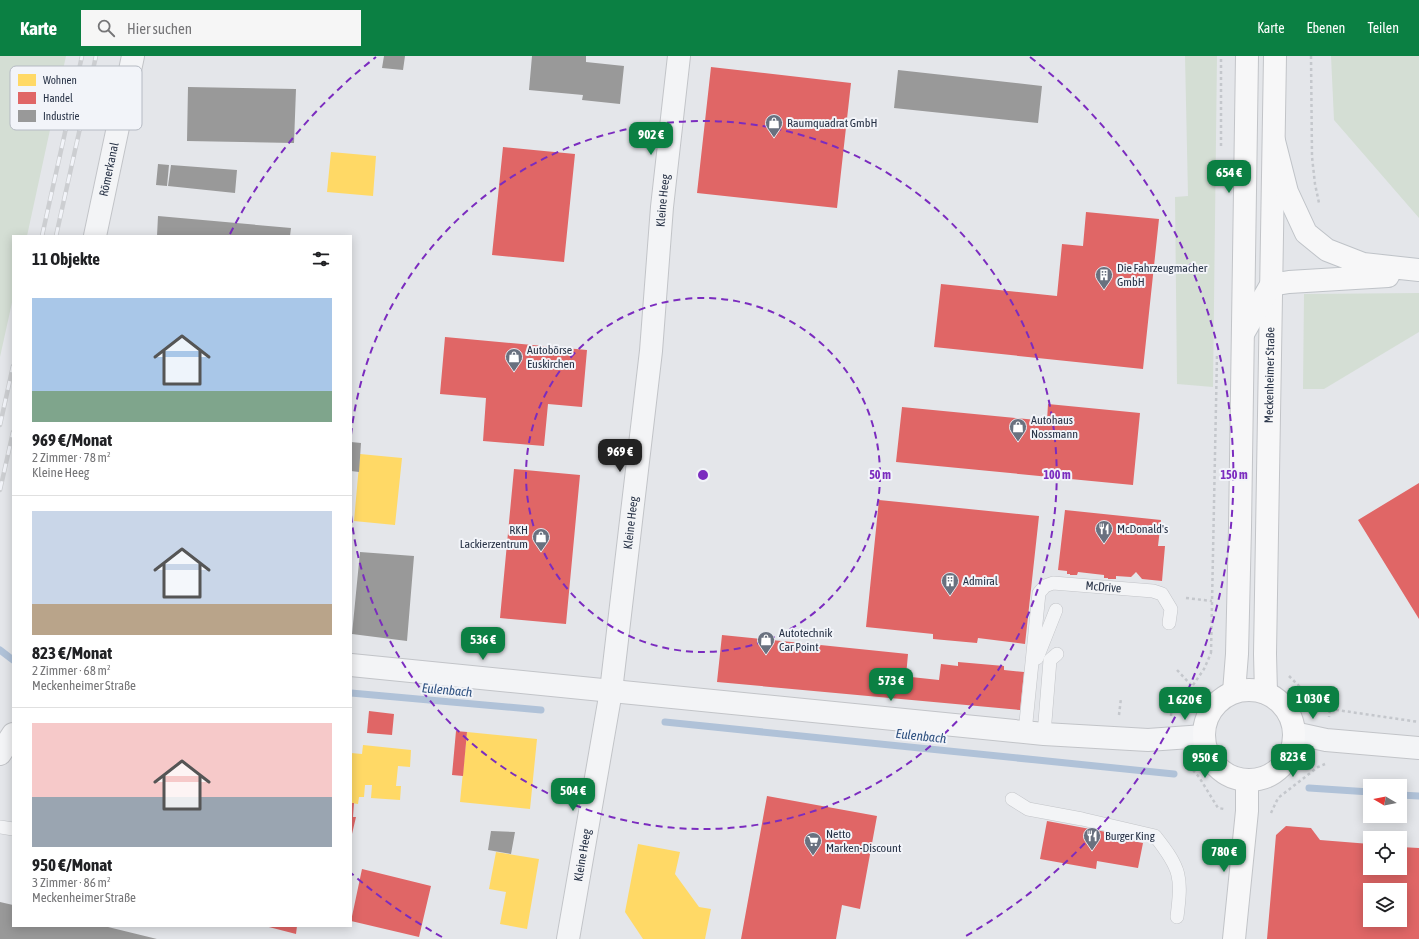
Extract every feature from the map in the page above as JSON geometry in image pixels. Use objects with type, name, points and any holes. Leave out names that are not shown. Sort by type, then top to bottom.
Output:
[{"type":"main road","points":[[1234,692],[1237,654],[1244,332],[1247,56]]},
{"type":"main road","name":"Meckenheimer Straße","points":[[1266,693],[1265,654],[1275,56]]},
{"type":"main road","points":[[1274,141],[1286,192],[1306,233],[1327,250],[1363,264],[1419,270]]},
{"type":"main road","points":[[1244,332],[1271,285],[1290,282],[1419,275]]},
{"type":"main road","points":[[1250,690],[1266,693],[1277,700],[1289,714],[1294,733],[1293,742],[1288,756],[1281,766],[1268,776],[1247,780],[1230,776],[1219,769],[1208,754],[1204,736],[1208,715],[1218,702],[1234,692],[1250,690]]},
{"type":"main road","points":[[1234,939],[1246,811],[1247,780]]},
{"type":"street","name":"Römerkanal","points":[[131,66],[133,56]]},
{"type":"street","name":"Kleine Heeg","points":[[568,939],[611,691],[651,351],[662,207],[679,56]]},
{"type":"street","name":"Römerkanal","points":[[95,235],[117,130]]},
{"type":"street","points":[[352,665],[1034,733],[1148,740],[1204,736]]},
{"type":"street","points":[[1294,733],[1326,740],[1419,748]]},
{"type":"street","points":[[0,754],[12,736]]},
{"type":"lane","name":"McDrive","points":[[1031,673],[1036,616],[1040,593],[1045,586],[1053,583],[1153,591],[1162,594],[1171,609],[1169,623]]},
{"type":"lane","points":[[1034,733],[1031,673],[1056,610]]},
{"type":"lane","points":[[1034,733],[1050,660],[1057,654]]},
{"type":"lane","points":[[1012,799],[1028,809],[1082,819],[1155,836],[1174,862],[1179,875],[1180,894],[1177,917]]},
{"type":"lane","points":[[0,827],[12,829]]},
{"type":"path","points":[[1220,150],[1221,56]]},
{"type":"path","points":[[1306,233],[1316,220],[1319,212],[1312,157],[1311,56]]},
{"type":"path","points":[[1218,348],[1211,653],[1204,669],[1192,686],[1172,700],[1169,756],[1186,762],[1199,777],[1218,808],[1246,811]]},
{"type":"path","points":[[1179,598],[1212,601]]},
{"type":"path","points":[[1211,653],[1237,654]]},
{"type":"path","points":[[1265,654],[1277,655],[1289,677],[1304,692],[1330,709],[1419,722]]},
{"type":"path","points":[[1177,670],[1192,686]]},
{"type":"path","points":[[1118,718],[1121,698]]},
{"type":"path","points":[[1270,813],[1278,798],[1318,767],[1325,764],[1330,709]]},
{"type":"shaded area","points":[[0,56],[66,56],[64,66],[10,66],[10,130],[50,130],[27,235],[12,235],[12,303],[0,357]]},
{"type":"shaded area","points":[[1185,56],[1217,56],[1213,387],[1177,384],[1175,197],[1188,196]]},
{"type":"shaded area","points":[[1331,56],[1419,56],[1419,218],[1334,120]]},
{"type":"shaded area","points":[[1419,293],[1419,332],[1324,389],[1303,389],[1304,294]]},
{"type":"building: Wohnen","points":[[331,152],[376,156],[373,196],[327,192]]},
{"type":"building: Wohnen","points":[[360,454],[402,458],[395,525],[354,521]]},
{"type":"building: Wohnen","points":[[467,732],[537,739],[530,809],[460,802]]},
{"type":"building: Wohnen","points":[[363,745],[411,750],[410,767],[398,766],[396,786],[401,786],[400,800],[371,798],[372,785],[365,785],[364,797],[359,797],[358,804],[352,803],[352,753],[362,754]]},
{"type":"building: Wohnen","points":[[638,844],[680,852],[675,874],[699,907],[711,909],[705,939],[643,939],[625,912]]},
{"type":"building: Wohnen","points":[[496,852],[539,859],[527,929],[500,924],[506,892],[489,889]]},
{"type":"building: Handel","name":"Raumquadrat GmbH","points":[[711,67],[851,83],[837,208],[697,193]]},
{"type":"building: Handel","points":[[503,147],[575,154],[564,262],[492,255]]},
{"type":"building: Handel","name":"Die Fahrzeugmacher GmbH","points":[[1086,212],[1159,219],[1143,369],[934,347],[941,284],[1057,296],[1062,244],[1083,246]]},
{"type":"building: Handel","name":"Autobörse Euskirchen","points":[[445,337],[587,350],[582,407],[548,404],[544,446],[483,441],[486,398],[440,394]]},
{"type":"building: Handel","name":"Autohaus Nossmann","points":[[1048,404],[1140,413],[1133,485],[896,462],[902,407],[1047,421]]},
{"type":"building: Handel","points":[[514,469],[580,475],[566,624],[500,618]]},
{"type":"building: Handel","points":[[1419,483],[1419,619],[1358,520]]},
{"type":"building: Handel","name":"Admiral","points":[[879,500],[1039,516],[1025,644],[978,638],[977,643],[933,639],[933,634],[866,627]]},
{"type":"building: Handel","name":"McDonald's","points":[[1065,510],[1161,520],[1158,546],[1165,546],[1162,581],[1142,579],[1136,572],[1131,577],[1116,576],[1116,579],[1108,579],[1104,578],[1104,575],[1078,572],[1077,575],[1070,575],[1067,574],[1067,571],[1058,570]]},
{"type":"building: Handel","points":[[722,635],[908,654],[906,676],[911,677],[939,680],[941,664],[958,666],[958,662],[1004,666],[1004,670],[1024,672],[1020,710],[717,682]]},
{"type":"building: Handel","points":[[369,711],[394,714],[392,735],[367,733]]},
{"type":"building: Handel","points":[[456,731],[467,732],[463,776],[452,775]]},
{"type":"building: Handel","name":"Netto Marken-Discount","points":[[767,796],[877,816],[860,909],[842,905],[836,939],[741,939]]},
{"type":"building: Handel","points":[[352,803],[354,803],[353,817],[356,817],[352,834]]},
{"type":"building: Handel","name":"Burger King","points":[[1047,821],[1117,834],[1116,838],[1143,843],[1138,868],[1097,861],[1096,869],[1040,859]]},
{"type":"building: Handel","points":[[1286,826],[1311,828],[1320,840],[1363,843],[1363,875],[1407,875],[1407,847],[1419,848],[1419,939],[1267,939],[1276,835]]},
{"type":"building: Handel","points":[[362,869],[431,886],[419,937],[352,921]]},
{"type":"building: Handel","points":[[269,927],[297,927],[296,934]]},
{"type":"building: Industrie","points":[[384,56],[405,56],[403,70],[382,68]]},
{"type":"building: Industrie","points":[[532,56],[586,56],[586,62],[624,66],[620,104],[582,100],[583,95],[529,90]]},
{"type":"building: Industrie","points":[[898,70],[1042,86],[1038,123],[894,108]]},
{"type":"building: Industrie","points":[[188,87],[296,89],[294,143],[187,141]]},
{"type":"building: Industrie","points":[[158,164],[169,165],[167,186],[156,185]]},
{"type":"building: Industrie","points":[[171,165],[237,170],[235,193],[168,186]]},
{"type":"building: Industrie","points":[[158,216],[291,228],[290,235],[157,235]]},
{"type":"building: Industrie","points":[[352,442],[361,443],[359,472],[352,471]]},
{"type":"building: Industrie","points":[[360,552],[414,556],[407,641],[352,634]]},
{"type":"building: Industrie","points":[[491,831],[515,832],[511,854],[488,850]]},
{"type":"building: Industrie","points":[[0,902],[12,905],[12,927],[108,927],[157,939],[0,939]]},
{"type":"waterway","name":"Eulenbach","points":[[0,650],[12,659]]},
{"type":"waterway","name":"Eulenbach","points":[[352,693],[541,710]]},
{"type":"waterway","name":"Eulenbach","points":[[665,722],[1174,774]]},
{"type":"waterway","name":"Eulenbach","points":[[1309,788],[1363,792]]},
{"type":"waterway","name":"Eulenbach","points":[[1407,795],[1419,796]]},
{"type":"railway","points":[[80,66],[82,56]]},
{"type":"railway","points":[[94,66],[96,56]]},
{"type":"railway","points":[[42,235],[66,130]]},
{"type":"railway","points":[[56,235],[80,130]]},
{"type":"railway","points":[[0,425],[12,371]]},
{"type":"railway","points":[[0,490],[12,436]]},
{"type":"place","name":"Raumquadrat GmbH","points":[[774,138]]},
{"type":"place","name":"Die Fahrzeugmacher GmbH","points":[[1104,290]]},
{"type":"place","name":"Autobörse Euskirchen","points":[[514,372]]},
{"type":"place","name":"Autohaus Nossmann","points":[[1018,442]]},
{"type":"place","name":"McDonald's","points":[[1104,544]]},
{"type":"place","name":"RKH Lackierzentrum","points":[[541,552]]},
{"type":"place","name":"Admiral","points":[[950,596]]},
{"type":"place","name":"Autotechnik Car Point","points":[[766,655]]},
{"type":"place","name":"Burger King","points":[[1092,851]]},
{"type":"place","name":"Netto Marken-Discount","points":[[813,856]]}]
